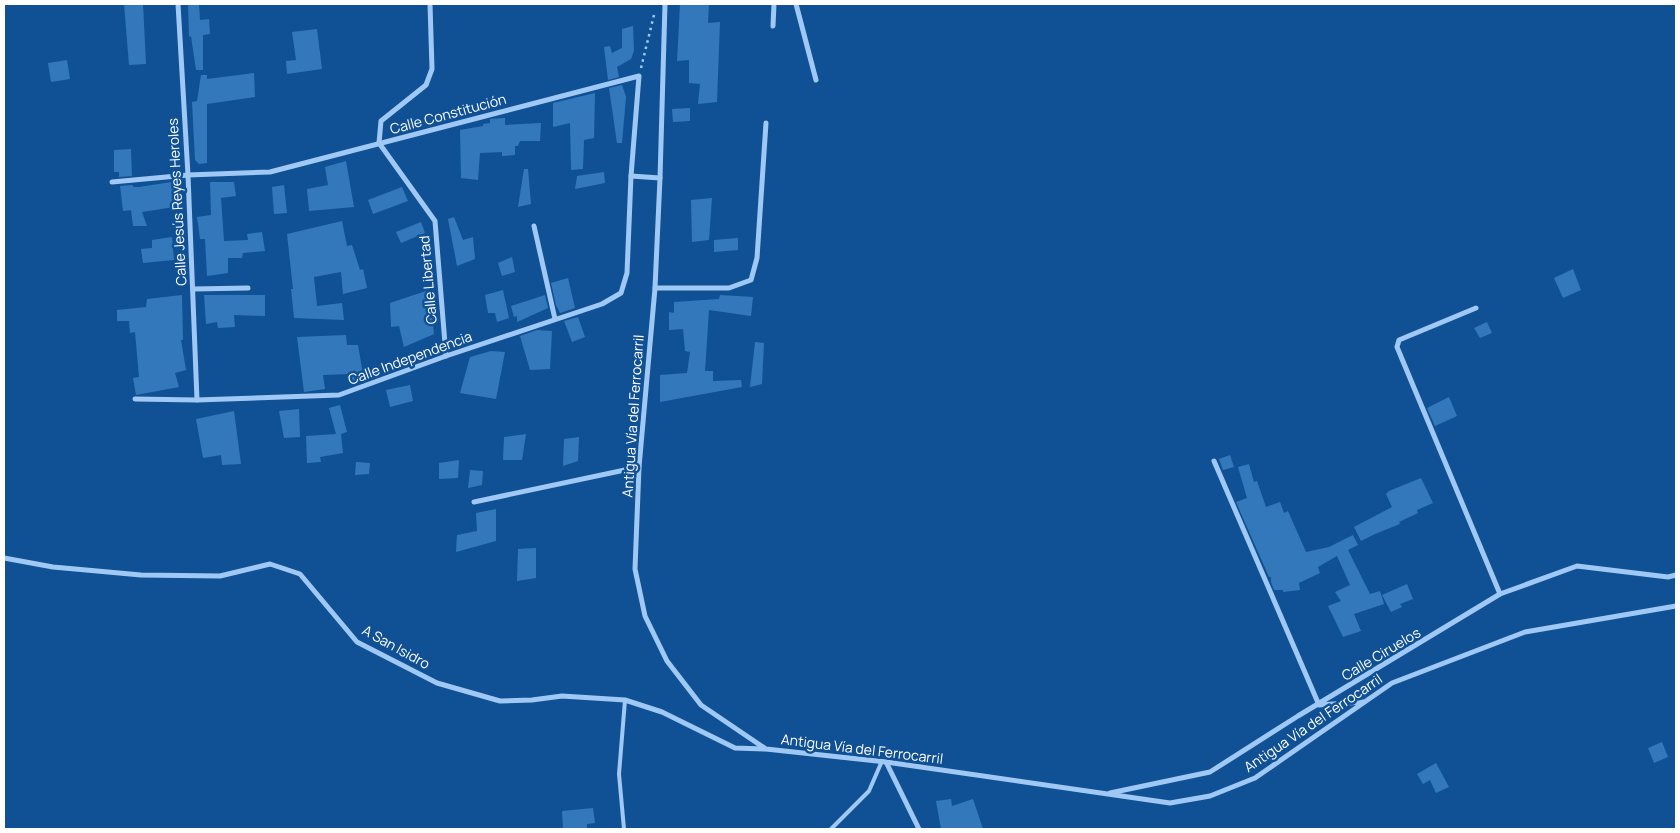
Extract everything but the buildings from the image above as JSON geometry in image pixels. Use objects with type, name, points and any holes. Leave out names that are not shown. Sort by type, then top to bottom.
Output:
[{"type":"street","name":"Calle Jesús Reyes Heroles","points":[[178,4],[188,175],[197,400]]},
{"type":"street","points":[[379,143],[380,121],[426,85],[432,69],[430,4]]},
{"type":"street","name":"Antigua Vía del Ferrocarril","points":[[665,4],[655,288],[639,467],[635,569],[645,616],[667,661],[701,705],[766,749],[884,761],[1170,803],[1210,796],[1255,778],[1392,683],[1525,632],[1676,606]]},
{"type":"street","points":[[773,26],[774,4]]},
{"type":"street","points":[[796,4],[816,80]]},
{"type":"street","name":"Calle Constitución","points":[[112,182],[188,175],[270,172],[639,76]]},
{"type":"street","points":[[639,76],[631,176],[660,178]]},
{"type":"street","points":[[655,288],[729,288],[751,280],[757,258],[766,123]]},
{"type":"street","name":"Calle Libertad","points":[[379,143],[435,221],[446,356]]},
{"type":"street","name":"Calle Independencia","points":[[134,399],[197,400],[340,395],[446,356],[602,304],[621,293],[627,273],[631,176]]},
{"type":"street","points":[[534,226],[555,320]]},
{"type":"street","points":[[193,288],[248,288]]},
{"type":"street","points":[[1476,308],[1399,340],[1397,347],[1500,594]]},
{"type":"street","points":[[1214,461],[1318,704],[1365,702]]},
{"type":"street","points":[[474,502],[639,467]]},
{"type":"street","name":"A San Isidro","points":[[4,558],[53,567],[142,575],[220,576],[270,564],[300,574],[357,642],[437,683],[500,701],[532,700],[562,696],[625,700],[662,712],[735,748],[766,749]]},
{"type":"street","name":"Calle Ciruelos","points":[[1105,794],[1210,772],[1500,594],[1577,566],[1668,577],[1676,575]]},
{"type":"street","points":[[884,761],[919,829]]},
{"type":"lane","points":[[624,829],[619,774],[625,700]]},
{"type":"lane","points":[[831,829],[869,791],[884,761]]},
{"type":"path","points":[[639,76],[655,13]]}]
